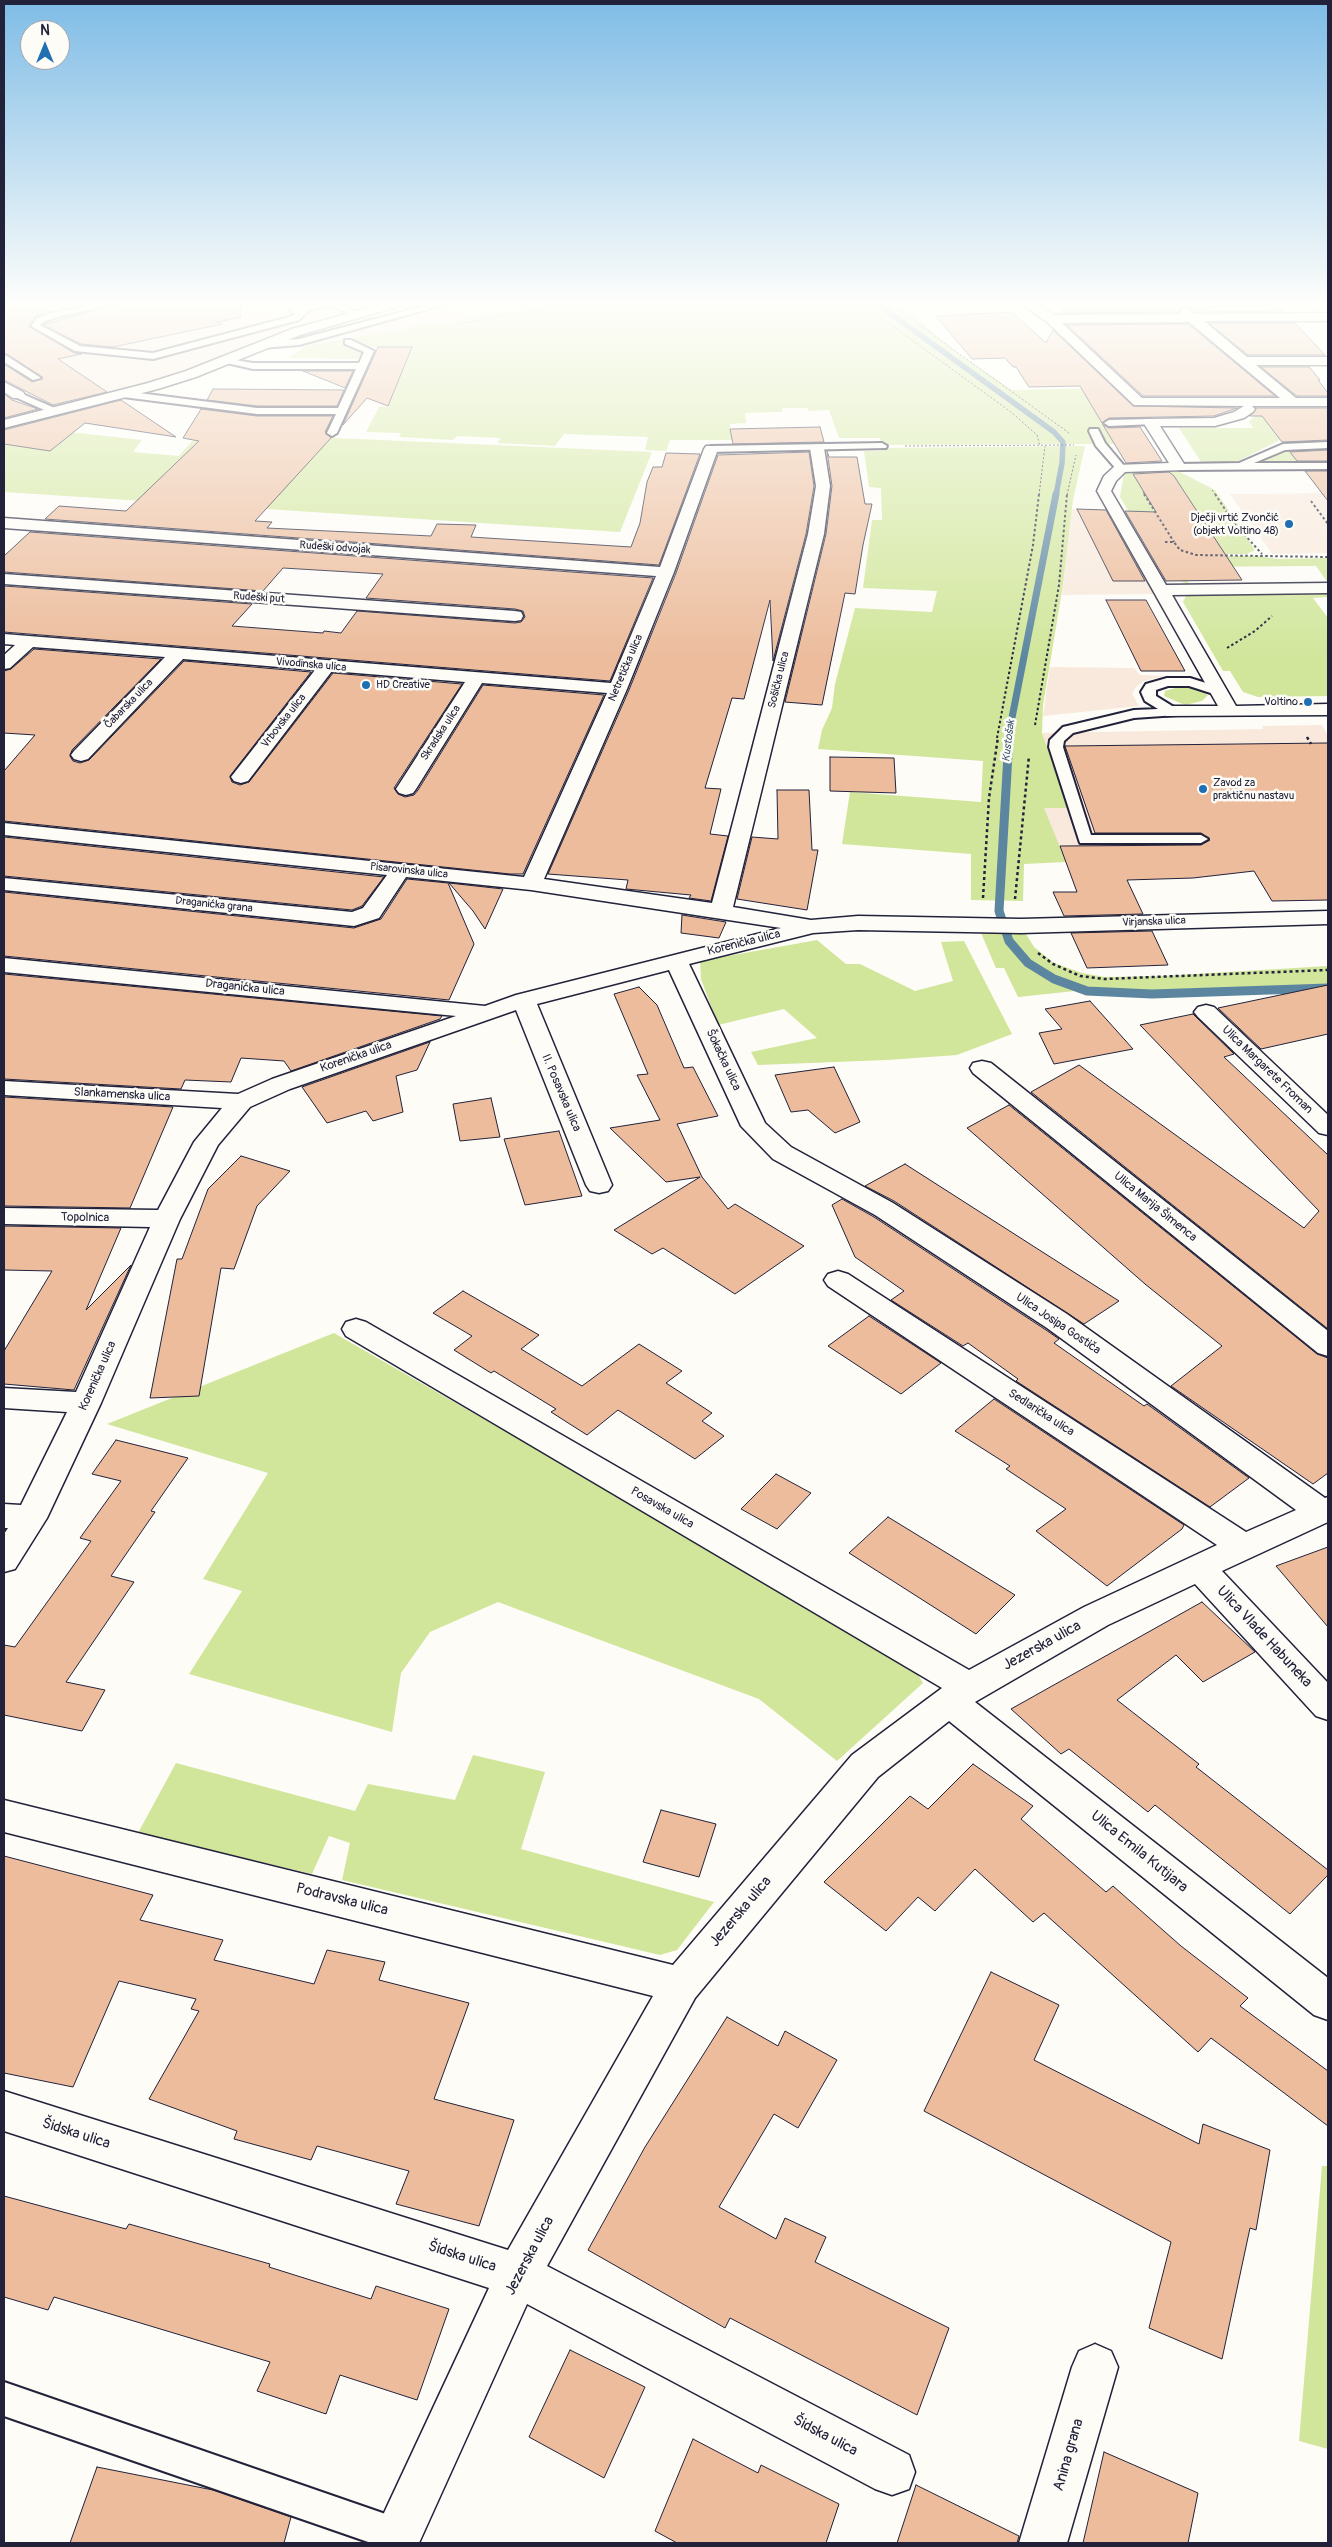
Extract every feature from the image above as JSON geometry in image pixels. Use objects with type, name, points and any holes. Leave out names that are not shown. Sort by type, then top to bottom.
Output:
[{"type":"street","points":[[1150,422],[1216,422]]},
{"type":"street","points":[[1150,422],[1179,467]]},
{"type":"street","name":"Sošička ulica","points":[[721,911],[816,534],[822,486],[817,448]]},
{"type":"street","name":"Netretička ulica","points":[[532,884],[618,689],[666,572],[711,449]]},
{"type":"street","points":[[1179,467],[1125,468],[1109,479],[1104,491],[1230,711]]},
{"type":"street","name":"Rudeški odvojak","points":[[4,523],[666,572]]},
{"type":"street","name":"Rudeški put","points":[[4,578],[107,588],[515,616]]},
{"type":"street","points":[[1162,590],[1328,588]]},
{"type":"street","name":"Vivodinska ulica","points":[[4,639],[618,689]]},
{"type":"street","points":[[4,664],[29,641]]},
{"type":"street","name":"Čabarska ulica","points":[[81,755],[178,654]]},
{"type":"street","name":"Vrbovska ulica","points":[[241,777],[327,666]]},
{"type":"street","name":"Skradska ulica","points":[[406,789],[476,678]]},
{"type":"street","points":[[1172,712],[1328,710]]},
{"type":"street","name":"Pisarovinska ulica","points":[[4,829],[532,884],[813,926]]},
{"type":"street","name":"Draganićka grana","points":[[4,884],[354,918],[371,913],[401,870]]},
{"type":"street","name":"Virjanska ulica","points":[[981,915],[1021,926],[1328,917]]},
{"type":"street","name":"Korenička ulica","points":[[4,1560],[17,1517],[86,1404],[167,1219],[207,1142],[240,1102],[281,1084],[487,1012],[524,1000],[676,960],[813,926],[981,915]]},
{"type":"street","name":"Šokačka ulica","points":[[676,960],[754,1126],[782,1153]]},
{"type":"street","name":"Draganićka ulica","points":[[4,965],[487,1012]]},
{"type":"street","name":"II. Posavska ulica","points":[[524,1000],[539,1042],[599,1185]]},
{"type":"street","name":"Ulica Margarete Froman","points":[[1206,1012],[1328,1128]]},
{"type":"street","name":"Ulica Marija Šimenca","points":[[982,1068],[1328,1346]]},
{"type":"street","name":"Slankamenska ulica","points":[[4,1088],[240,1102]]},
{"type":"street","name":"Ulica Josipa Gostiča","points":[[782,1153],[884,1209],[1057,1322],[1325,1511]]},
{"type":"street","name":"Topolnica","points":[[4,1216],[167,1219]]},
{"type":"street","name":"Sedlarička ulica","points":[[838,1280],[1244,1546]]},
{"type":"street","name":"Posavska ulica","points":[[356,1329],[959,1694]]},
{"type":"street","points":[[4,1398],[86,1404]]},
{"type":"street","name":"Jezerska ulica","points":[[396,2539],[518,2275],[681,1985],[865,1766],[959,1694],[1096,1616],[1244,1546],[1325,1511]]},
{"type":"street","name":"Ulica Vlade Habuneka","points":[[1199,1567],[1328,1706]]},
{"type":"street","name":"Ulica Emila Kutijara","points":[[959,1694],[1328,2002]]},
{"type":"street","name":"Podravska ulica","points":[[4,1816],[681,1985]]},
{"type":"street","name":"Šidska ulica","points":[[4,2111],[518,2275],[892,2472]]},
{"type":"street","name":"Anina grana","points":[[1043,2543],[1095,2367]]},
{"type":"lane","points":[[332,433],[337,422]]},
{"type":"lane","points":[[1109,422],[1150,422]]},
{"type":"lane","points":[[1094,431],[1100,444],[1125,468]]},
{"type":"lane","points":[[1239,467],[1283,447],[1328,445]]},
{"type":"lane","points":[[711,449],[882,446]]},
{"type":"lane","points":[[1179,467],[1328,466]]},
{"type":"lane","points":[[1172,712],[1150,698],[1148,692],[1151,687],[1167,682],[1190,682],[1220,692]]},
{"type":"lane","points":[[1172,712],[1134,714],[1068,730],[1057,740],[1056,747],[1085,840],[1201,839]]},
{"type":"lane","points":[[4,2398],[396,2539]]},
{"type":"path","points":[[1023,422],[1037,435],[1040,446]]},
{"type":"path","points":[[1056,422],[1066,429]]},
{"type":"path","points":[[882,446],[1070,445]]},
{"type":"path","points":[[981,915],[989,798],[1002,704],[1033,545],[1047,446]]},
{"type":"path","points":[[1035,723],[1059,585],[1066,500],[1076,459]]},
{"type":"path","points":[[1179,467],[1214,491],[1234,523],[1262,554]]},
{"type":"path","points":[[1125,468],[1180,550],[1196,555],[1262,554],[1276,558],[1328,557]]},
{"type":"path","points":[[1312,501],[1328,524]]},
{"type":"path","points":[[1134,542],[1174,542]]},
{"type":"path","points":[[1201,658],[1235,645],[1304,588]]},
{"type":"path","points":[[1028,761],[1015,905],[1030,948],[1052,964],[1088,977],[1104,979],[1328,970]]},
{"type":"shaded area","name":"Dječji vrtić Zvončić (objekt Voltino 48)","points":[[1328,493],[1328,553],[1272,554],[1230,494]]},
{"type":"shaded area","points":[[1072,509],[1107,509],[1154,594],[1062,595]]},
{"type":"shaded area","points":[[1050,667],[1134,668],[1140,675],[1164,676],[1144,681],[1136,687],[1132,694],[1139,706],[1043,716]]},
{"type":"shaded area","name":"Zavod za praktičnu nastavu","points":[[1322,725],[1328,736],[1328,858],[1066,862],[1043,808],[1068,808],[1042,733],[1263,729],[1262,726]]},
{"type":"green space","points":[[371,422],[746,423],[730,424],[732,440],[670,440],[666,451],[645,450],[648,437],[564,434],[555,446],[498,443],[500,438],[457,436],[453,440],[399,437],[401,433],[366,432]]},
{"type":"green space","points":[[833,422],[1102,422],[1115,444],[881,445],[880,438],[839,438]]},
{"type":"green space","points":[[1249,422],[1328,422],[1328,430],[1274,430],[1280,440],[1238,461],[1223,464],[1186,463],[1201,462],[1179,428],[1253,428]]},
{"type":"green space","points":[[51,430],[142,440],[133,452],[179,456],[200,432],[652,452],[620,532],[4,492],[4,438]]},
{"type":"green space","points":[[1085,446],[1073,500],[1063,585],[1043,705],[1042,733],[1068,808],[1044,808],[1066,862],[1024,864],[1023,901],[971,900],[971,854],[842,844],[850,792],[981,802],[983,761],[818,749],[822,730],[832,708],[835,684],[855,608],[932,612],[937,591],[863,588],[872,520],[882,520],[881,488],[869,487],[864,451],[881,451],[882,448]]},
{"type":"green space","points":[[1303,448],[1308,454],[1328,454],[1328,457],[1310,457],[1314,463],[1269,463],[1263,461],[1287,449]]},
{"type":"green space","points":[[1133,471],[1178,471],[1215,490],[1255,550],[1247,554],[1225,554],[1181,486],[1146,487],[1178,541],[1145,539],[1120,497],[1124,473]]},
{"type":"green space","points":[[1194,556],[1260,556],[1277,559],[1328,558],[1328,583],[1316,566],[1180,567],[1189,584],[1167,577]]},
{"type":"green space","points":[[1328,592],[1328,597],[1313,598],[1328,618],[1328,696],[1258,697],[1243,692],[1230,671],[1223,671],[1183,602],[1186,596],[1200,594]]},
{"type":"green space","points":[[1179,687],[1194,688],[1208,695],[1202,701],[1185,705],[1164,696],[1165,691]]},
{"type":"green space","points":[[981,933],[1026,934],[1034,947],[1054,963],[1082,973],[1105,977],[1162,976],[1328,966],[1328,993],[1152,996],[1075,991],[1018,997],[1004,968],[996,968]]},
{"type":"green space","points":[[817,940],[846,964],[860,964],[915,991],[953,981],[941,942],[964,941],[1012,1034],[957,1055],[758,1065],[751,1052],[817,1038],[784,1009],[718,1025],[701,979],[700,961]]},
{"type":"green space","points":[[334,1333],[912,1665],[923,1683],[837,1761],[759,1699],[498,1602],[430,1632],[401,1673],[392,1732],[189,1674],[242,1591],[203,1579],[268,1473],[107,1424]]},
{"type":"green space","points":[[473,1755],[545,1772],[521,1849],[714,1902],[677,1950],[660,1955],[342,1880],[350,1843],[329,1836],[312,1874],[138,1833],[176,1763],[355,1811],[368,1784],[455,1800]]},
{"type":"green space","points":[[1322,2166],[1328,2166],[1328,2449],[1299,2441]]},
{"type":"building","points":[[36,422],[153,422],[176,437],[85,423],[50,451],[4,444],[4,430]]},
{"type":"building","points":[[193,422],[330,422],[325,432],[331,438],[255,521],[272,522],[267,528],[431,536],[437,524],[476,525],[471,537],[631,547],[640,523],[647,482],[653,467],[662,467],[666,453],[700,454],[659,565],[45,519],[59,506],[126,511],[199,441],[183,438]]},
{"type":"building","points":[[1267,422],[1328,422],[1328,440],[1282,442]]},
{"type":"building","points":[[1103,425],[1109,428],[1140,427],[1162,461],[1126,463]]},
{"type":"building","points":[[820,427],[824,442],[733,444],[730,429]]},
{"type":"building","points":[[1328,450],[1328,461],[1297,461],[1290,452]]},
{"type":"building","points":[[827,451],[829,457],[857,457],[865,504],[872,504],[855,594],[845,593],[822,705],[785,702],[826,534],[832,486]]},
{"type":"building","points":[[809,452],[814,486],[806,534],[773,661],[770,600],[744,699],[732,698],[705,788],[721,789],[710,834],[728,836],[711,901],[689,898],[691,895],[626,889],[628,880],[548,874],[629,690],[676,573],[718,455]]},
{"type":"building","points":[[1305,471],[1328,471],[1328,501]]},
{"type":"building","points":[[1169,472],[1174,476],[1242,580],[1166,581],[1125,511],[1156,512],[1133,474]]},
{"type":"building","points":[[1077,509],[1106,510],[1145,581],[1113,581]]},
{"type":"building","points":[[30,532],[653,578],[610,681],[4,632],[4,586],[252,604],[232,626],[323,633],[324,631],[341,633],[357,611],[515,623],[521,622],[525,617],[523,611],[515,609],[366,598],[383,574],[283,568],[263,591],[4,572],[4,556]]},
{"type":"building","points":[[1106,600],[1146,600],[1185,671],[1141,671]]},
{"type":"building","points":[[34,649],[161,659],[72,750],[70,756],[73,761],[80,763],[89,760],[184,661],[311,672],[230,776],[232,782],[240,785],[249,782],[333,673],[462,684],[394,788],[398,794],[405,797],[414,795],[418,790],[483,685],[604,695],[523,874],[510,874],[4,821],[4,771],[35,735],[4,733],[4,671],[11,669]]},
{"type":"building","name":"Zavod za praktičnu nastavu","points":[[1328,743],[1328,900],[1272,901],[1254,871],[1193,878],[1127,880],[1143,914],[1064,916],[1053,892],[1077,892],[1060,846],[1201,845],[1210,840],[1201,833],[1095,833],[1065,746]]},
{"type":"building","points":[[830,757],[894,758],[896,793],[830,791]]},
{"type":"building","points":[[777,790],[809,790],[812,850],[818,850],[807,910],[737,899],[752,837],[778,839]]},
{"type":"building","points":[[4,837],[384,877],[362,906],[352,910],[4,876]]},
{"type":"building","points":[[407,879],[448,883],[474,944],[449,1000],[4,956],[4,892],[354,928],[381,919]]},
{"type":"building","points":[[449,883],[503,889],[485,929],[473,911]]},
{"type":"building","points":[[682,915],[726,922],[719,938],[681,933]]},
{"type":"building","points":[[1152,931],[1168,965],[1087,968],[1071,933]]},
{"type":"building","points":[[4,974],[442,1016],[440,1019],[291,1071],[284,1061],[241,1058],[231,1082],[185,1080],[181,1089],[4,1079]]},
{"type":"building","points":[[1328,985],[1328,1034],[1261,1049],[1218,1008]]},
{"type":"building","points":[[639,987],[657,1005],[684,1068],[693,1067],[718,1116],[677,1124],[702,1177],[728,1209],[735,1204],[804,1246],[735,1294],[663,1248],[652,1254],[614,1230],[700,1177],[666,1182],[610,1128],[660,1120],[637,1075],[648,1074],[614,994]]},
{"type":"building","points":[[1090,1001],[1133,1049],[1054,1064],[1039,1033],[1062,1029],[1045,1009]]},
{"type":"building","points":[[1193,1014],[1234,1054],[1224,1057],[1328,1155],[1328,1329],[1031,1092],[1079,1065],[1304,1228],[1319,1211],[1140,1025]]},
{"type":"building","points":[[430,1042],[417,1070],[396,1076],[403,1112],[373,1121],[366,1111],[327,1123],[302,1087]]},
{"type":"building","points":[[834,1067],[860,1122],[835,1133],[808,1110],[791,1112],[775,1075]]},
{"type":"building","points":[[4,1097],[173,1107],[130,1208],[4,1206]]},
{"type":"building","points":[[491,1098],[500,1137],[460,1141],[453,1104]]},
{"type":"building","points":[[1009,1105],[1317,1354],[1328,1358],[1328,1473],[1313,1484],[1171,1386],[1222,1346],[1145,1284],[967,1128]]},
{"type":"building","points":[[559,1131],[582,1196],[525,1205],[504,1139]]},
{"type":"building","points":[[241,1156],[290,1171],[257,1206],[234,1269],[221,1268],[199,1396],[150,1398],[177,1259],[182,1259],[208,1189]]},
{"type":"building","points":[[905,1164],[1119,1301],[1084,1324],[894,1201],[865,1186]]},
{"type":"building","points":[[842,1199],[874,1217],[1046,1330],[1059,1339],[1054,1343],[1144,1406],[1147,1404],[1249,1478],[1210,1507],[1016,1381],[1018,1379],[968,1343],[963,1346],[891,1300],[904,1291],[855,1257],[832,1205]]},
{"type":"building","points":[[4,1226],[121,1228],[86,1310],[131,1265],[74,1390],[4,1384],[4,1351],[52,1271],[4,1270]]},
{"type":"building","points":[[463,1291],[539,1335],[521,1349],[582,1386],[639,1344],[682,1371],[666,1383],[712,1413],[702,1421],[724,1436],[695,1459],[618,1410],[587,1435],[551,1412],[556,1409],[494,1371],[491,1373],[454,1350],[472,1336],[433,1313]]},
{"type":"building","points":[[869,1316],[941,1363],[901,1394],[828,1346]]},
{"type":"building","points":[[994,1399],[1184,1525],[1182,1529],[1107,1586],[1036,1531],[1066,1509],[1006,1469],[1010,1466],[955,1431]]},
{"type":"building","points":[[116,1440],[188,1458],[151,1511],[155,1512],[111,1576],[134,1582],[66,1682],[105,1690],[82,1731],[4,1715],[4,1645],[15,1647],[91,1541],[80,1538],[121,1481],[92,1474]]},
{"type":"building","points":[[776,1474],[811,1493],[777,1529],[741,1509]]},
{"type":"building","points":[[888,1517],[1015,1595],[976,1634],[849,1553]]},
{"type":"building","points":[[1328,1547],[1328,1627],[1276,1566]]},
{"type":"building","points":[[1202,1602],[1255,1652],[1203,1682],[1176,1655],[1117,1700],[1199,1764],[1196,1767],[1328,1870],[1328,1875],[1290,1914],[1155,1805],[1148,1812],[1069,1749],[1061,1754],[1011,1709]]},
{"type":"building","points":[[973,1764],[1033,1806],[1021,1819],[1106,1892],[1113,1886],[1181,1946],[1248,1998],[1240,2006],[1328,2071],[1328,2126],[1211,2038],[1198,2052],[1044,1913],[1033,1922],[975,1869],[935,1911],[918,1897],[886,1931],[824,1882],[910,1796],[928,1809]]},
{"type":"building","points":[[661,1810],[716,1824],[699,1877],[643,1862]]},
{"type":"building","points":[[4,1856],[153,1895],[140,1920],[223,1940],[214,1960],[314,1984],[327,1950],[385,1962],[379,1980],[469,2003],[434,2099],[514,2120],[479,2226],[396,2204],[409,2171],[317,2146],[311,2160],[234,2139],[237,2131],[149,2099],[199,2011],[191,2009],[196,1999],[119,1981],[73,2087],[4,2073]]},
{"type":"building","points":[[991,1972],[1059,2005],[1034,2060],[1199,2144],[1203,2124],[1270,2150],[1256,2230],[1250,2228],[1222,2359],[1149,2328],[1171,2242],[924,2111]]},
{"type":"building","points":[[727,2017],[778,2046],[785,2031],[837,2060],[798,2128],[774,2114],[719,2207],[776,2239],[785,2218],[826,2237],[815,2262],[949,2328],[917,2415],[730,2318],[725,2328],[588,2250],[645,2147]]},
{"type":"building","points":[[4,2196],[126,2229],[129,2224],[270,2264],[269,2267],[371,2299],[376,2286],[449,2309],[417,2400],[340,2375],[326,2414],[257,2391],[270,2362],[54,2297],[48,2310],[4,2297]]},
{"type":"building","points":[[570,2350],[645,2387],[604,2478],[529,2437]]},
{"type":"building","points":[[693,2439],[758,2473],[761,2465],[839,2504],[826,2543],[677,2543],[655,2531]]},
{"type":"building","points":[[1104,2452],[1198,2493],[1188,2543],[1083,2543]]},
{"type":"building","points":[[97,2467],[213,2490],[291,2517],[284,2543],[70,2543]]},
{"type":"building","points":[[916,2485],[1019,2536],[1017,2543],[897,2543]]},
{"type":"waterway","name":"Kustošak","points":[[1040,422],[1054,432],[1063,442],[1062,463],[1056,495]]},
{"type":"waterway","name":"Kustošak","points":[[1008,738],[1056,494]]},
{"type":"waterway","name":"Kustošak","points":[[1009,737],[999,911],[1009,941],[1028,963],[1054,979],[1087,991],[1152,994],[1328,988]]},
{"type":"place","name":"Dječji vrtić Zvončić (objekt Voltino 48)","points":[[1289,524]]},
{"type":"place","name":"HD Creative","points":[[366,685]]},
{"type":"place","name":"Voltino","points":[[1308,702]]},
{"type":"place","name":"Zavod za praktičnu nastavu","points":[[1203,789]]}]
